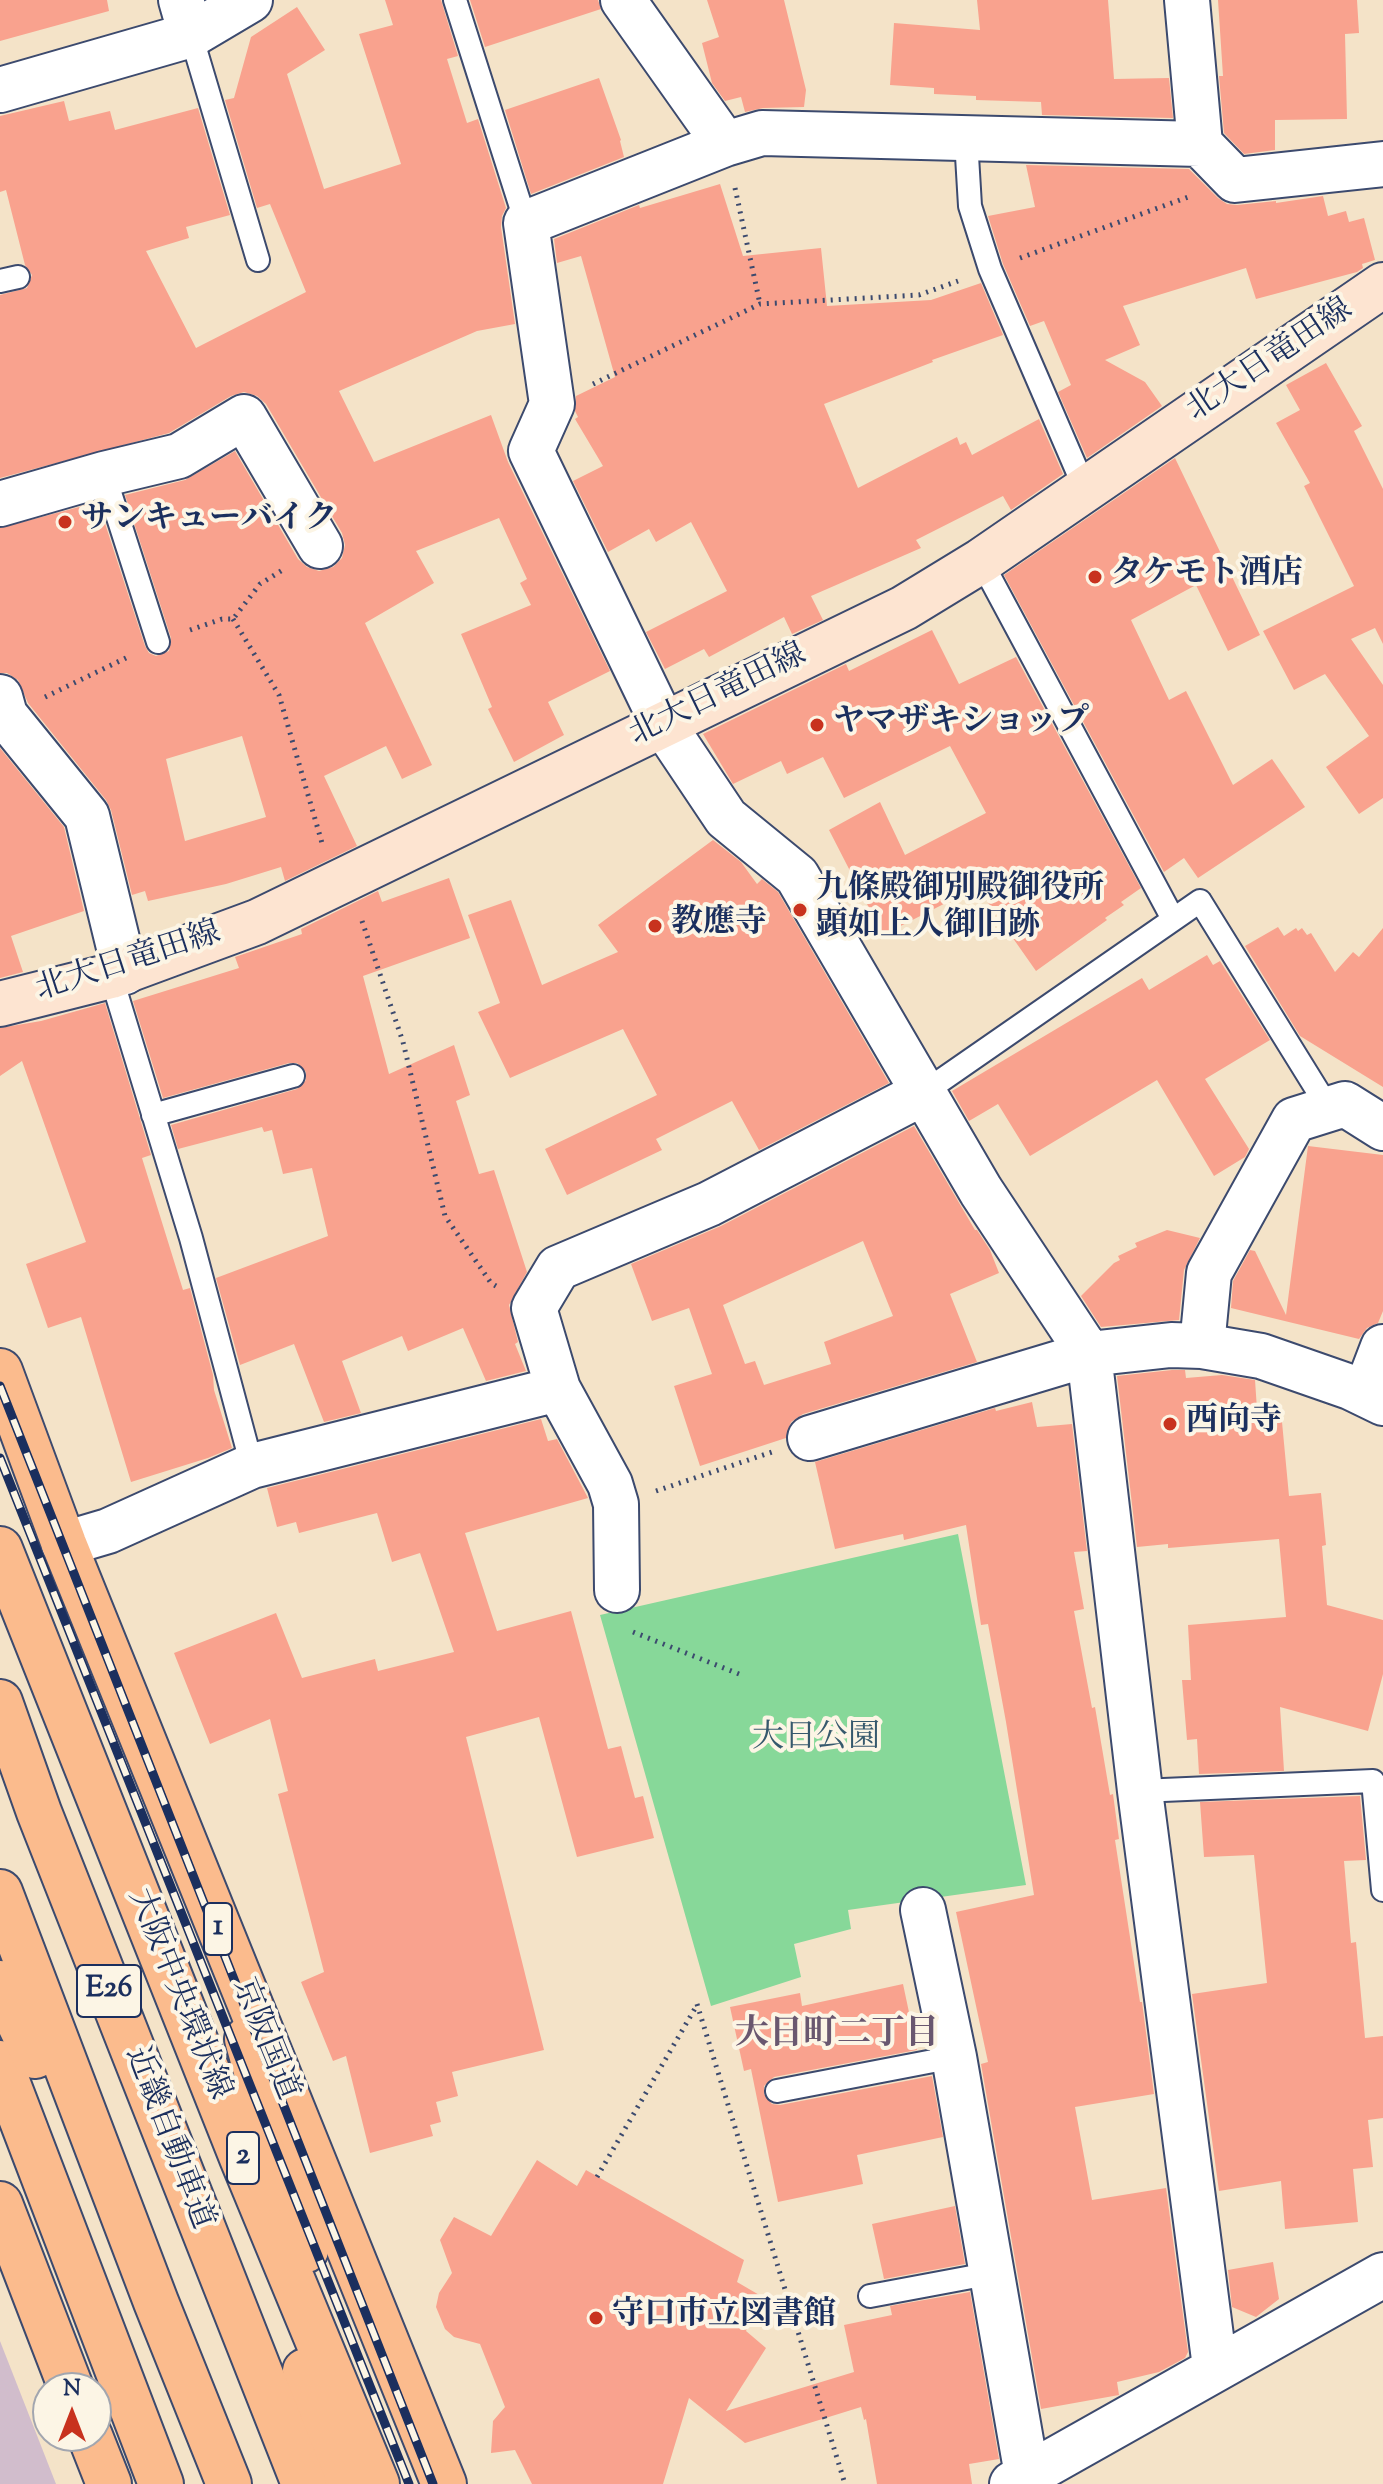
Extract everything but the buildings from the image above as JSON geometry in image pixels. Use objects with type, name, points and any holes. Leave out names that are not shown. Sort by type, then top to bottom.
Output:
[{"type":"main road","name":"北大日竜田線","points":[[0,1004],[118,974],[257,922],[904,608],[981,561],[1383,285]]},
{"type":"main road","name":"京阪国道","points":[[0,1371],[64,1544],[444,2484]]},
{"type":"main road","name":"大阪中央環状線","points":[[0,1549],[242,2158],[377,2484]]},
{"type":"main road","name":"近畿自動車道","points":[[0,1702],[45,1826],[304,2484]]},
{"type":"main road","name":"E26","points":[[0,1892],[156,2302],[229,2484]]},
{"type":"main road","points":[[213,1917],[357,2433]]},
{"type":"main road","points":[[156,1940],[413,2407]]},
{"type":"main road","points":[[0,1983],[156,2302]]},
{"type":"main road","points":[[0,2063],[161,2484]]},
{"type":"main road","points":[[242,2158],[339,2484]]},
{"type":"main road","points":[[0,2204],[65,2372]]},
{"type":"main road","points":[[96,2452],[109,2484]]},
{"type":"street","points":[[0,90],[186,18],[250,0]]},
{"type":"street","points":[[623,0],[725,144]]},
{"type":"street","points":[[1187,0],[1200,144],[1235,180],[1383,164]]},
{"type":"street","points":[[1200,144],[762,133],[725,144],[526,223],[552,404],[531,451],[663,724],[726,818],[797,876],[981,1191],[1089,1354],[1140,1791],[1215,2367]]},
{"type":"street","points":[[0,504],[179,456],[244,417],[320,546]]},
{"type":"street","points":[[0,697],[5,715],[87,816],[118,974]]},
{"type":"street","points":[[617,1590],[616,1504],[610,1484],[558,1389],[534,1308],[558,1268],[709,1204],[923,1093]]},
{"type":"street","points":[[1202,1346],[1209,1273],[1294,1120],[1345,1104],[1383,1128]]},
{"type":"street","points":[[810,1438],[1089,1354],[1171,1345],[1202,1346],[1261,1356],[1374,1398],[1383,1347]]},
{"type":"street","points":[[64,1544],[108,1531],[252,1466],[558,1389]]},
{"type":"street","points":[[923,1910],[954,2057],[993,2273],[1020,2480],[1215,2367],[1383,2275]]},
{"type":"lane","points":[[455,0],[526,223]]},
{"type":"lane","points":[[186,18],[258,260]]},
{"type":"lane","points":[[966,139],[970,206],[990,269],[1085,489]]},
{"type":"lane","points":[[104,474],[158,642]]},
{"type":"lane","points":[[981,561],[1173,919]]},
{"type":"lane","points":[[923,1093],[1200,901],[1329,1109]]},
{"type":"lane","points":[[118,974],[153,1115],[191,1238],[252,1466]]},
{"type":"lane","points":[[153,1115],[293,1076]]},
{"type":"lane","points":[[1140,1791],[1378,1782],[1383,1890]]},
{"type":"lane","points":[[777,2091],[954,2057]]},
{"type":"lane","points":[[870,2296],[993,2273]]},
{"type":"path","points":[[725,144],[760,304]]},
{"type":"path","points":[[552,404],[760,304],[919,295],[1235,180]]},
{"type":"path","points":[[233,619],[279,695],[341,882],[403,1042],[445,1216],[491,1283],[534,1308]]},
{"type":"path","points":[[616,1504],[810,1438]]},
{"type":"path","points":[[617,1590],[625,1629],[739,1674]]},
{"type":"path","points":[[597,2177],[697,2004],[845,2484]]},
{"type":"shaded area","points":[[0,2341],[32,2423],[32,2452],[43,2452],[56,2484],[0,2484]]},
{"type":"green space","name":"大日公園","points":[[958,1534],[1026,1885],[848,1910],[851,1929],[794,1944],[801,1977],[711,2006],[600,1615]]},
{"type":"railway","points":[[0,1386],[433,2484]]},
{"type":"railway","points":[[0,1458],[409,2484]]},
{"type":"place","name":"サンキューバイク","points":[[65,522]]},
{"type":"place","name":"タケモト酒店","points":[[1095,577]]},
{"type":"place","name":"ヤマザキショップ","points":[[817,725]]},
{"type":"place","name":"九條殿御別殿御役所 顕如上人御旧跡","points":[[800,910]]},
{"type":"place","name":"教應寺","points":[[655,926]]},
{"type":"place","name":"西向寺","points":[[1170,1424]]},
{"type":"place","name":"守口市立図書館","points":[[596,2318]]},
{"type":"district","name":"大日町二丁目","points":[[837,2037]]}]
